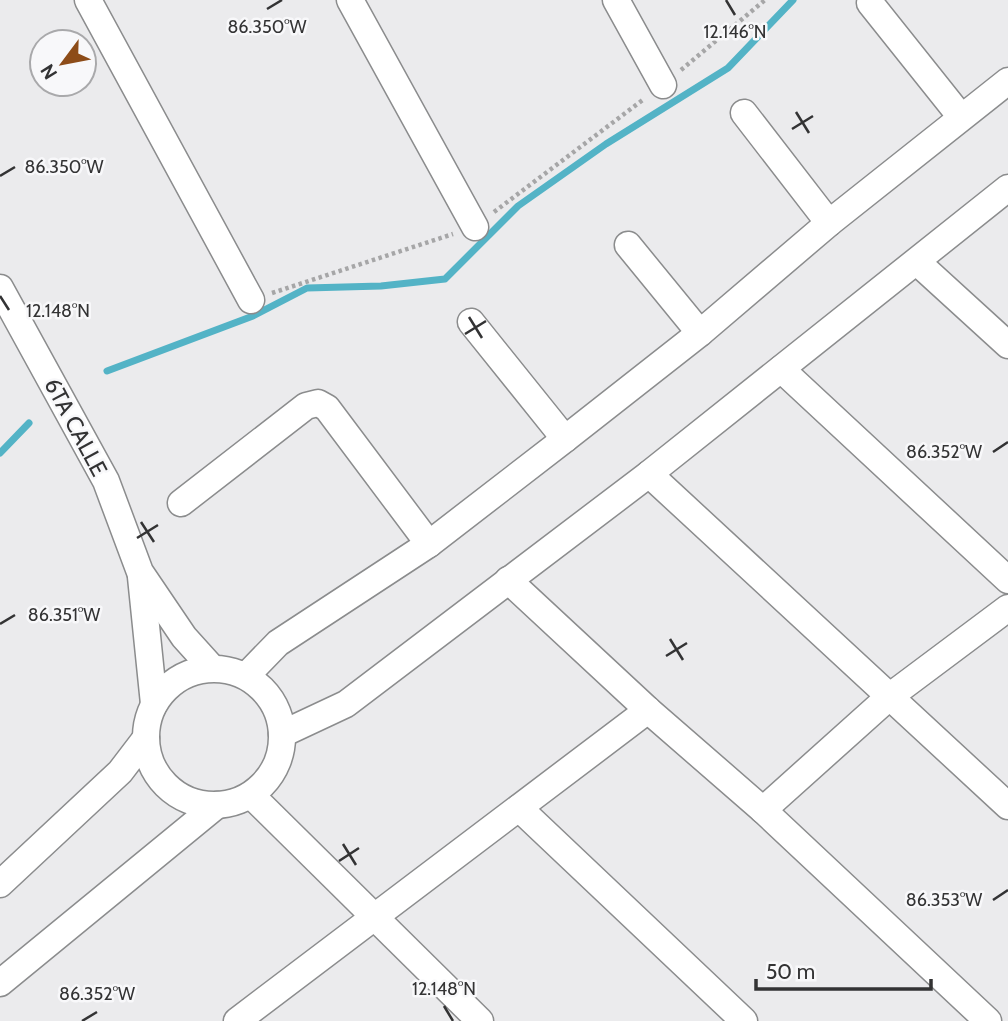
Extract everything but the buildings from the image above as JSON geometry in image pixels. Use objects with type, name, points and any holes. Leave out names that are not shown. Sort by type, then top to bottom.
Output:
[{"type":"street","points":[[88,0],[251,300]]},
{"type":"street","points":[[350,0],[475,227]]},
{"type":"street","points":[[616,0],[663,85]]},
{"type":"street","points":[[870,3],[961,117]]},
{"type":"street","points":[[246,676],[278,643],[429,544],[565,439],[700,333],[829,223],[1008,81]]},
{"type":"street","points":[[744,113],[829,223]]},
{"type":"street","points":[[282,734],[346,704],[649,474],[1008,188]]},
{"type":"street","points":[[628,245],[700,333]]},
{"type":"street","points":[[917,262],[1008,345]]},
{"type":"street","name":"6TA CALLE","points":[[0,288],[106,481],[140,572],[184,637],[212,668]]},
{"type":"street","points":[[471,322],[565,439]]},
{"type":"street","points":[[781,369],[1008,580]]},
{"type":"street","points":[[181,503],[306,406],[318,403],[327,408],[429,544]]},
{"type":"street","points":[[649,474],[1008,806]]},
{"type":"street","name":"6TA CALLE","points":[[140,572],[154,704]]},
{"type":"street","points":[[508,580],[648,710],[763,810],[988,1021]]},
{"type":"street","points":[[763,810],[889,697],[1008,608]]},
{"type":"street","points":[[212,668],[246,676],[265,691],[277,711],[282,734],[279,757],[269,779],[251,794],[234,802],[217,805],[191,801],[168,786],[152,764],[146,738],[148,720],[154,704],[169,685],[189,673],[212,668]]},
{"type":"street","points":[[237,1021],[648,710]]},
{"type":"street","points":[[0,884],[120,772],[146,738]]},
{"type":"street","points":[[251,794],[480,1021]]},
{"type":"street","points":[[0,983],[217,805]]},
{"type":"street","points":[[520,808],[744,1021]]},
{"type":"path","points":[[251,300],[475,227],[663,85],[765,0]]},
{"type":"waterway","points":[[107,371],[253,316],[307,288],[381,286],[445,279],[518,206],[606,144],[728,68],[793,0]]},
{"type":"waterway","points":[[0,453],[29,423]]}]
